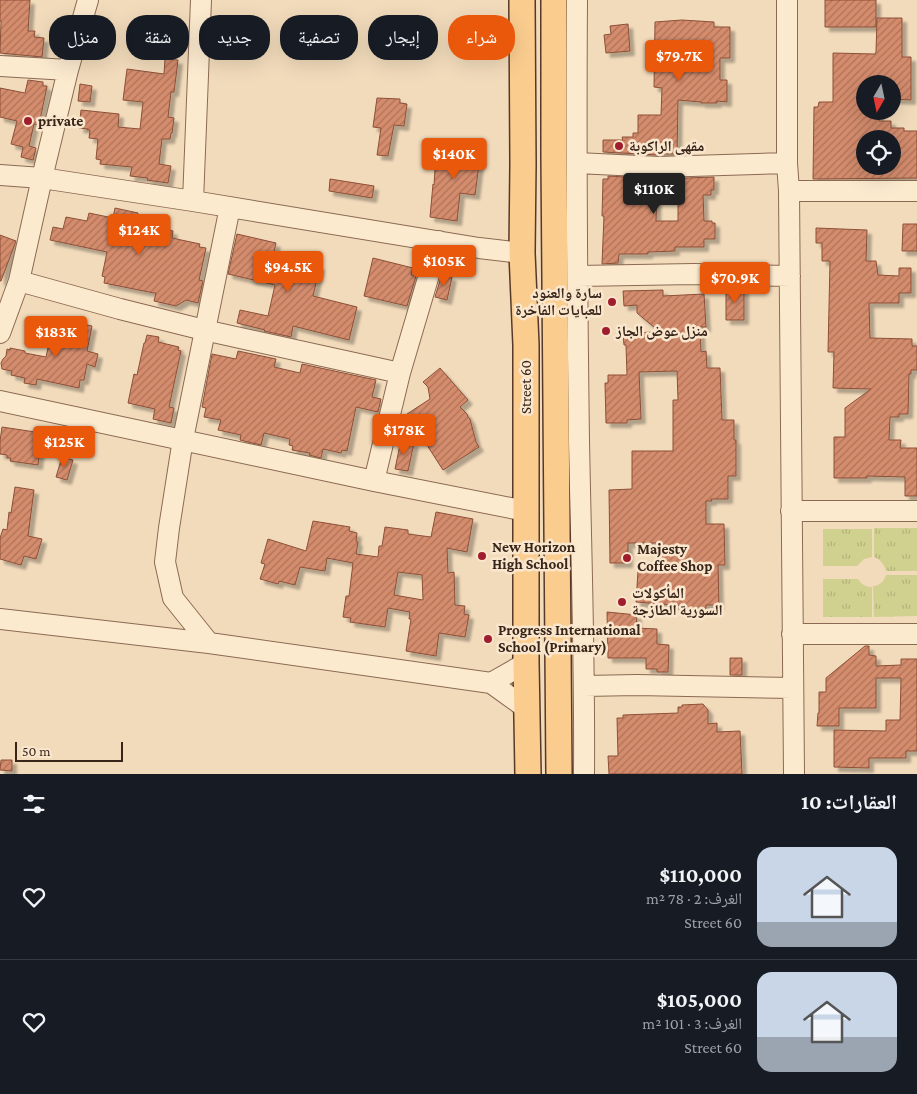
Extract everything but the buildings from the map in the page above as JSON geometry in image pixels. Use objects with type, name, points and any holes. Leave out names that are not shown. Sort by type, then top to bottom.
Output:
[{"type":"main road","name":"Street 60","points":[[522,0],[522,253],[526,345],[528,774]]},
{"type":"main road","name":"Street 60","points":[[554,11],[558,774]]},
{"type":"main road","points":[[522,26],[554,11]]},
{"type":"street","points":[[0,333],[19,282],[68,70],[88,0]]},
{"type":"street","points":[[193,201],[202,0]]},
{"type":"street","points":[[577,0],[584,774]]},
{"type":"street","points":[[787,0],[794,774]]},
{"type":"street","points":[[0,66],[68,70]]},
{"type":"street","points":[[577,163],[659,167],[787,163]]},
{"type":"street","points":[[0,175],[42,178],[230,206],[522,253]]},
{"type":"street","points":[[789,192],[917,191]]},
{"type":"street","points":[[208,643],[173,598],[165,562],[183,439],[230,206]]},
{"type":"street","points":[[374,481],[400,374],[439,241]]},
{"type":"street","points":[[578,276],[694,274],[790,276]]},
{"type":"street","points":[[19,282],[204,330],[400,374]]},
{"type":"street","points":[[0,401],[374,481],[526,511]]},
{"type":"street","points":[[791,511],[917,511]]},
{"type":"street","points":[[0,619],[208,643],[491,683],[527,709]]},
{"type":"street","points":[[792,634],[917,634]]},
{"type":"street","points":[[491,683],[526,663]]},
{"type":"street","points":[[584,686],[637,685],[793,688]]},
{"type":"green space","points":[[874,528],[917,528],[917,571],[886,571],[882,562],[874,557]]},
{"type":"green space","points":[[823,529],[872,529],[872,557],[864,559],[857,566],[823,566]]},
{"type":"green space","points":[[886,575],[917,575],[917,616],[874,617],[873,586],[881,583]]},
{"type":"green space","points":[[823,579],[858,579],[864,585],[872,587],[872,617],[823,617]]},
{"type":"place","name":"private","points":[[28,121]]},
{"type":"place","name":"مقهى الراكوبة","points":[[619,146]]},
{"type":"place","name":"سارة والعنود للعبايات الفاخرة","points":[[612,302]]},
{"type":"place","name":"منزل عوض الجاز","points":[[606,331]]},
{"type":"place","name":"New Horizon High School","points":[[482,556]]},
{"type":"place","name":"Majesty Coffee Shop","points":[[627,558]]},
{"type":"place","name":"المأكولات السورية الطازجة","points":[[622,602]]},
{"type":"place","name":"Progress International School (Primary)","points":[[488,639]]}]
